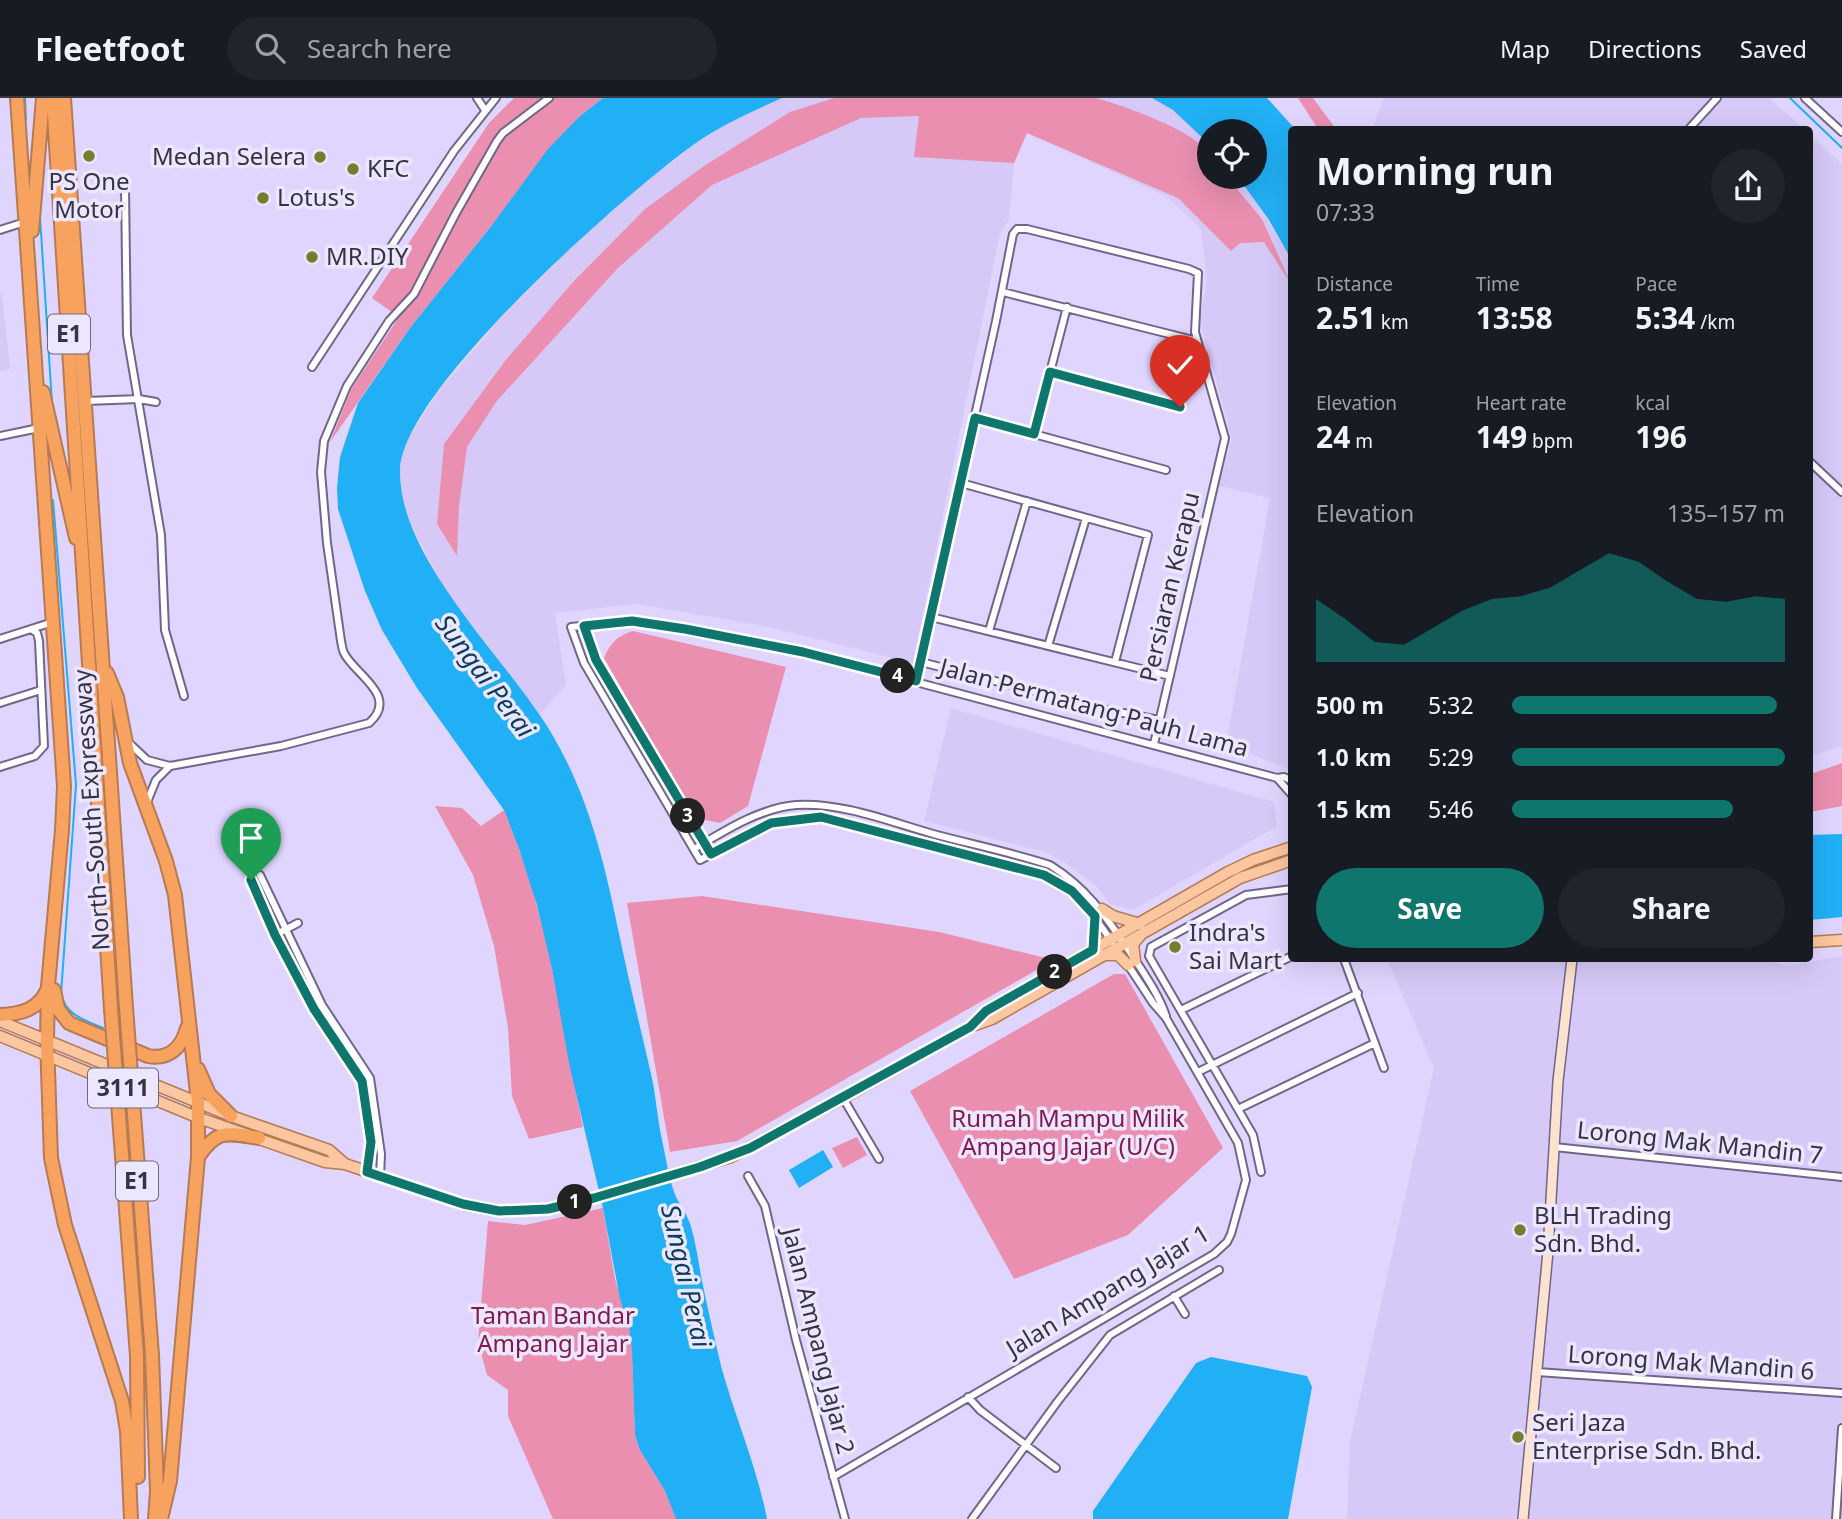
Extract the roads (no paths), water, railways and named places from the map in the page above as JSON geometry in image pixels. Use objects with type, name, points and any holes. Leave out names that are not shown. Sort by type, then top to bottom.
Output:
[{"type":"highway","points":[[17,98],[64,797],[48,986],[51,1158],[65,1225],[122,1401],[127,1431],[133,1519]]},
{"type":"highway","points":[[28,263],[43,98]]},
{"type":"highway","name":"North–South Expressway","points":[[53,98],[111,1009],[136,1356],[138,1489],[133,1519]]},
{"type":"highway","name":"North–South Expressway","points":[[64,98],[152,1355],[157,1491],[155,1519]]},
{"type":"highway","points":[[33,346],[83,569]]},
{"type":"highway","points":[[103,666],[117,697],[130,763],[166,861],[175,895],[198,1102],[198,1157],[170,1481],[161,1519]]},
{"type":"highway","points":[[51,970],[56,1004],[64,1018],[74,1026],[120,1045],[148,1056],[166,1055],[181,1044],[188,1024]]},
{"type":"highway","points":[[0,1015],[32,1009],[41,1001],[48,986]]},
{"type":"highway","points":[[193,1059],[209,1094],[231,1116]]},
{"type":"highway","points":[[198,1157],[209,1141],[218,1136],[231,1134],[259,1138]]},
{"type":"main road","points":[[1142,927],[1098,913],[1098,953],[1118,956],[1131,963],[1133,944],[1142,927],[1228,872],[1288,847]]},
{"type":"main road","name":"3111","points":[[0,1036],[199,1118],[325,1162],[345,1164],[463,1204],[499,1211],[548,1209],[731,1157],[970,1027],[992,1019],[1142,927],[1240,878],[1288,861]]},
{"type":"main road","points":[[1813,942],[1842,940]]},
{"type":"main road","points":[[1523,1519],[1537,1372],[1558,1082],[1572,962]]},
{"type":"main road","name":"3111","points":[[0,1021],[231,1116],[329,1150],[345,1164]]},
{"type":"street","points":[[477,98],[485,110]]},
{"type":"street","points":[[312,367],[454,151],[496,98]]},
{"type":"street","points":[[123,732],[139,755],[155,763],[170,766],[281,746],[369,723],[376,717],[380,706],[376,693],[344,654],[341,642],[321,472],[324,441],[347,386],[389,321],[414,294],[497,141],[503,133],[549,98]]},
{"type":"street","points":[[1692,126],[1717,98]]},
{"type":"street","points":[[1805,98],[1842,132]]},
{"type":"street","points":[[125,188],[127,335],[161,535],[165,630],[184,696]]},
{"type":"street","points":[[0,230],[25,222]]},
{"type":"street","points":[[916,681],[1003,292],[1011,241],[1017,229],[1109,248],[1198,273],[1200,281],[1194,321],[1197,341],[1003,292]]},
{"type":"street","points":[[1034,434],[1068,307]]},
{"type":"street","name":"Persiaran Kerapu","points":[[1154,744],[1224,438],[1197,341]]},
{"type":"street","points":[[1050,372],[1180,407]]},
{"type":"street","points":[[86,401],[139,399],[156,402]]},
{"type":"street","points":[[975,418],[1166,470]]},
{"type":"street","points":[[0,436],[39,428]]},
{"type":"street","points":[[1813,466],[1842,492]]},
{"type":"street","points":[[961,483],[1148,535],[1115,662]]},
{"type":"street","points":[[989,631],[1027,501]]},
{"type":"street","points":[[1048,646],[1086,517]]},
{"type":"street","points":[[931,617],[1170,676]]},
{"type":"street","name":"Jalan Permatang Pauh Lama","points":[[694,849],[584,663],[571,627],[632,621],[803,652],[1288,779]]},
{"type":"street","points":[[0,639],[53,622]]},
{"type":"street","points":[[584,626],[596,660],[711,854]]},
{"type":"street","points":[[0,767],[35,756],[43,749],[39,641],[37,633],[31,629]]},
{"type":"street","points":[[921,662],[1108,710],[1159,720]]},
{"type":"street","points":[[0,703],[41,690]]},
{"type":"street","points":[[147,809],[152,788],[170,766]]},
{"type":"street","points":[[1277,778],[1288,790]]},
{"type":"street","points":[[795,805],[824,807],[858,813],[1050,865],[1072,879],[1098,913],[1072,891],[1044,875],[821,817],[771,823],[700,860],[694,849],[729,828],[776,810],[795,805]]},
{"type":"street","points":[[260,875],[322,1005],[370,1078],[380,1142],[380,1176]]},
{"type":"street","points":[[251,880],[275,935],[314,1009],[362,1081],[371,1142],[367,1172]]},
{"type":"street","points":[[1261,1172],[1253,1135],[1149,957],[1151,947],[1246,895],[1288,890]]},
{"type":"street","name":"Jalan Ampang Jajar 1","points":[[833,1476],[1214,1254],[1227,1242],[1246,1180],[1238,1143],[1166,1018],[1153,1003],[1098,913]]},
{"type":"street","points":[[275,935],[298,923]]},
{"type":"street","points":[[1181,1010],[1288,958]]},
{"type":"street","points":[[1345,962],[1384,1068]]},
{"type":"street","points":[[1198,1072],[1358,993]]},
{"type":"street","points":[[314,1009],[322,1005]]},
{"type":"street","points":[[1238,1109],[1375,1043]]},
{"type":"street","points":[[843,1098],[879,1159]]},
{"type":"street","name":"Lorong Mak Mandin 7","points":[[1554,1147],[1842,1177]]},
{"type":"street","name":"Jalan Ampang Jajar 2","points":[[748,1176],[765,1206],[796,1340],[845,1519]]},
{"type":"street","points":[[972,1519],[1110,1335],[1219,1270]]},
{"type":"street","points":[[1174,1296],[1185,1314]]},
{"type":"street","name":"Lorong Mak Mandin 6","points":[[1537,1372],[1842,1393]]},
{"type":"street","points":[[968,1397],[980,1410],[1055,1468]]},
{"type":"street","points":[[1836,1519],[1842,1428]]},
{"type":"water","name":"Sungai Perai","points":[[603,98],[782,98],[725,125],[693,145],[619,205],[521,296],[475,345],[437,393],[410,436],[400,471],[404,505],[417,540],[460,609],[534,706],[553,736],[578,785],[596,836],[653,1082],[670,1176],[676,1197],[693,1233],[721,1366],[758,1480],[767,1519],[676,1519],[665,1491],[640,1450],[635,1435],[629,1327],[620,1299],[603,1208],[570,1068],[537,905],[504,810],[417,688],[382,630],[365,591],[338,509],[340,457],[358,403],[410,328],[548,149],[580,116]]},
{"type":"water","points":[[1152,98],[1267,98],[1292,126],[1288,126],[1288,254],[1269,220],[1247,189],[1267,189],[1267,119],[1197,119],[1197,133],[1173,110]]},
{"type":"water","points":[[1842,834],[1842,917],[1813,920],[1813,835]]},
{"type":"water","points":[[823,1150],[833,1167],[799,1188],[789,1170]]},
{"type":"water","points":[[1211,1357],[1307,1376],[1312,1387],[1288,1519],[1093,1519],[1093,1511],[1196,1363]]},
{"type":"waterway","points":[[25,98],[26,120]]},
{"type":"waterway","points":[[1790,98],[1842,148]]},
{"type":"waterway","points":[[40,217],[52,403]]},
{"type":"waterway","points":[[53,500],[76,785],[61,994],[72,1012],[103,1028]]},
{"type":"place","name":"PS One Motor","points":[[89,156]]},
{"type":"place","name":"Medan Selera","points":[[320,157]]},
{"type":"place","name":"KFC","points":[[353,169]]},
{"type":"place","name":"Lotus's","points":[[263,198]]},
{"type":"place","name":"MR.DIY","points":[[312,257]]},
{"type":"place","name":"Indra's Sai Mart","points":[[1175,947]]},
{"type":"place","name":"BLH Trading Sdn. Bhd.","points":[[1520,1230]]},
{"type":"place","name":"Seri Jaza Enterprise Sdn. Bhd.","points":[[1518,1437]]},
{"type":"park label","name":"Rumah Mampu Milik Ampang Jajar (U/C)","points":[[1068,1133]]},
{"type":"park label","name":"Taman Bandar Ampang Jajar","points":[[553,1330]]}]
